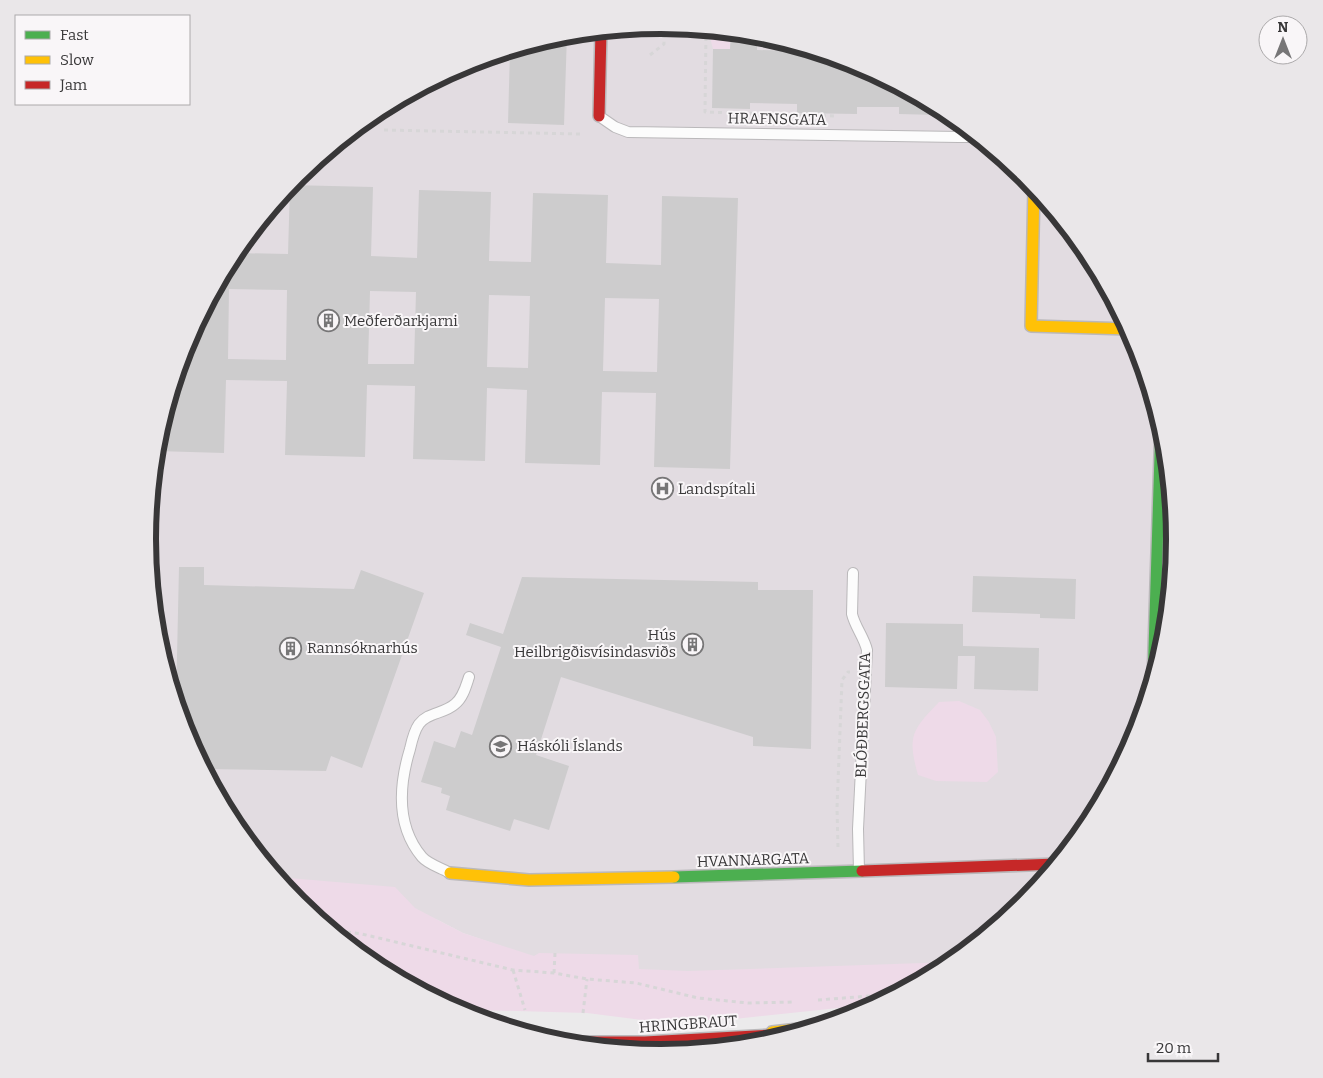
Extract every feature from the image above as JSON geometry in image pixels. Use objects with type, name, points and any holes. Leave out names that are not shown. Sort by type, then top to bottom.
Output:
[{"type":"street","points":[[599,116],[601,38]]},
{"type":"street","points":[[1034,198],[1031,326],[1121,329]]},
{"type":"street","points":[[1155,647],[1163,553],[1163,483]]},
{"type":"street","name":"HVANNARGATA","points":[[450,873],[529,880],[595,880],[1047,864]]},
{"type":"street","points":[[741,1035],[774,1031]]},
{"type":"street","name":"HRINGBRAUT","points":[[627,1043],[762,1035]]},
{"type":"lane","name":"HRAFNSGATA","points":[[599,116],[615,127],[628,132],[968,137]]},
{"type":"lane","points":[[959,131],[959,137]]},
{"type":"lane","name":"BLÓÐBERGSGATA","points":[[852,573],[853,620],[865,640],[867,650],[858,830],[859,871]]},
{"type":"lane","points":[[450,873],[423,859],[408,834],[400,801],[404,769],[415,731],[420,722],[428,716],[446,710],[456,704],[463,694],[469,677]]},
{"type":"path","points":[[650,55],[664,44],[664,34]]},
{"type":"path","points":[[706,36],[706,112],[840,116]]},
{"type":"path","points":[[384,130],[587,134]]},
{"type":"path","points":[[838,839],[837,808],[842,680],[848,672],[865,678]]},
{"type":"path","points":[[344,932],[362,934],[513,970],[636,983],[698,998],[748,1003],[801,1002]]},
{"type":"path","points":[[554,953],[554,973]]},
{"type":"path","points":[[513,970],[525,1010]]},
{"type":"path","points":[[582,1013],[588,978]]},
{"type":"path","points":[[810,1001],[878,995]]},
{"type":"shaded area","name":"Landspítali","points":[[662,34],[695,35],[760,43],[792,51],[855,72],[914,101],[969,138],[995,159],[1019,182],[1062,231],[1082,258],[1115,316],[1140,377],[1150,408],[1157,440],[1166,506],[1166,572],[1157,638],[1150,670],[1128,732],[1115,762],[1082,820],[1062,847],[1019,896],[969,940],[928,968],[686,977],[536,958],[463,933],[438,920],[414,911],[293,884],[261,847],[241,820],[224,792],[195,732],[173,670],[166,638],[157,572],[157,506],[166,440],[173,408],[195,346],[208,316],[241,258],[261,231],[304,182],[328,159],[381,119],[409,101],[468,72],[531,51],[563,43],[628,35]]},
{"type":"shaded area","points":[[710,36],[731,39],[730,49],[713,49]]},
{"type":"shaded area","points":[[959,701],[980,710],[989,722],[996,737],[998,772],[987,782],[936,781],[918,775],[913,751],[914,734],[923,720],[939,702]]},
{"type":"shaded area","points":[[287,878],[395,887],[415,908],[463,933],[534,956],[539,953],[638,955],[639,969],[688,971],[937,963],[914,977],[854,1006],[734,1019],[658,1022],[587,1013],[479,1010],[468,1006],[409,977],[354,940],[328,919]]},
{"type":"building","points":[[731,39],[757,43],[757,50],[791,51],[824,61],[855,72],[885,86],[936,115],[899,114],[899,107],[857,107],[857,114],[797,113],[797,104],[750,103],[750,109],[712,108],[713,49],[730,49]]},
{"type":"building","points":[[567,42],[564,125],[508,123],[510,58]]},
{"type":"building","name":"Meðferðarkjarni","points":[[301,185],[373,187],[371,256],[417,258],[419,190],[491,192],[489,261],[531,262],[533,193],[608,195],[606,263],[661,265],[662,196],[738,198],[730,469],[654,467],[656,393],[602,392],[600,465],[525,463],[527,390],[487,388],[485,461],[413,459],[415,386],[367,385],[365,457],[285,455],[287,381],[226,380],[224,453],[164,451],[173,408],[195,346],[224,286],[245,253],[288,254],[290,198]],"holes":[[[229,289],[287,290],[286,360],[228,359]],[[370,291],[416,292],[414,364],[368,364]],[[489,295],[530,296],[528,368],[487,367]],[[605,298],[659,299],[657,372],[603,371]]]},
{"type":"building","name":"Rannsóknarhús","points":[[179,567],[204,567],[204,585],[354,589],[361,570],[424,593],[362,768],[331,756],[326,771],[212,769],[195,732],[176,681]]},
{"type":"building","points":[[973,576],[1076,579],[1075,619],[1040,618],[1040,614],[972,612]]},
{"type":"building","name":"Hús Heilbrigðisvísindasviðs","points":[[522,577],[758,582],[758,590],[813,590],[811,749],[753,746],[753,737],[561,677],[536,755],[569,766],[549,830],[514,819],[510,831],[446,810],[450,796],[441,793],[442,788],[421,782],[434,741],[455,748],[461,731],[472,735],[501,647],[466,635],[470,623],[503,634]]},
{"type":"building","points":[[886,623],[963,624],[963,646],[1039,648],[1038,691],[974,689],[975,656],[958,656],[957,689],[885,687]]},
{"type":"traffic: fast","points":[[1154,652],[1160,459]]},
{"type":"traffic: fast","points":[[674,877],[862,871]]},
{"type":"traffic: slow","points":[[1034,198],[1031,326],[1121,329]]},
{"type":"traffic: slow","points":[[450,873],[529,880],[674,877]]},
{"type":"traffic: jam","points":[[599,116],[601,38]]},
{"type":"traffic: jam","points":[[862,871],[1047,864]]},
{"type":"traffic: jam","points":[[617,1042],[752,1036]]},
{"type":"place","name":"Meðferðarkjarni","points":[[328,321]]},
{"type":"place","name":"Landspítali","points":[[662,489]]},
{"type":"place","name":"Hús Heilbrigðisvísindasviðs","points":[[692,644]]},
{"type":"place","name":"Rannsóknarhús","points":[[291,648]]},
{"type":"place","name":"Háskóli Íslands","points":[[501,746]]}]
